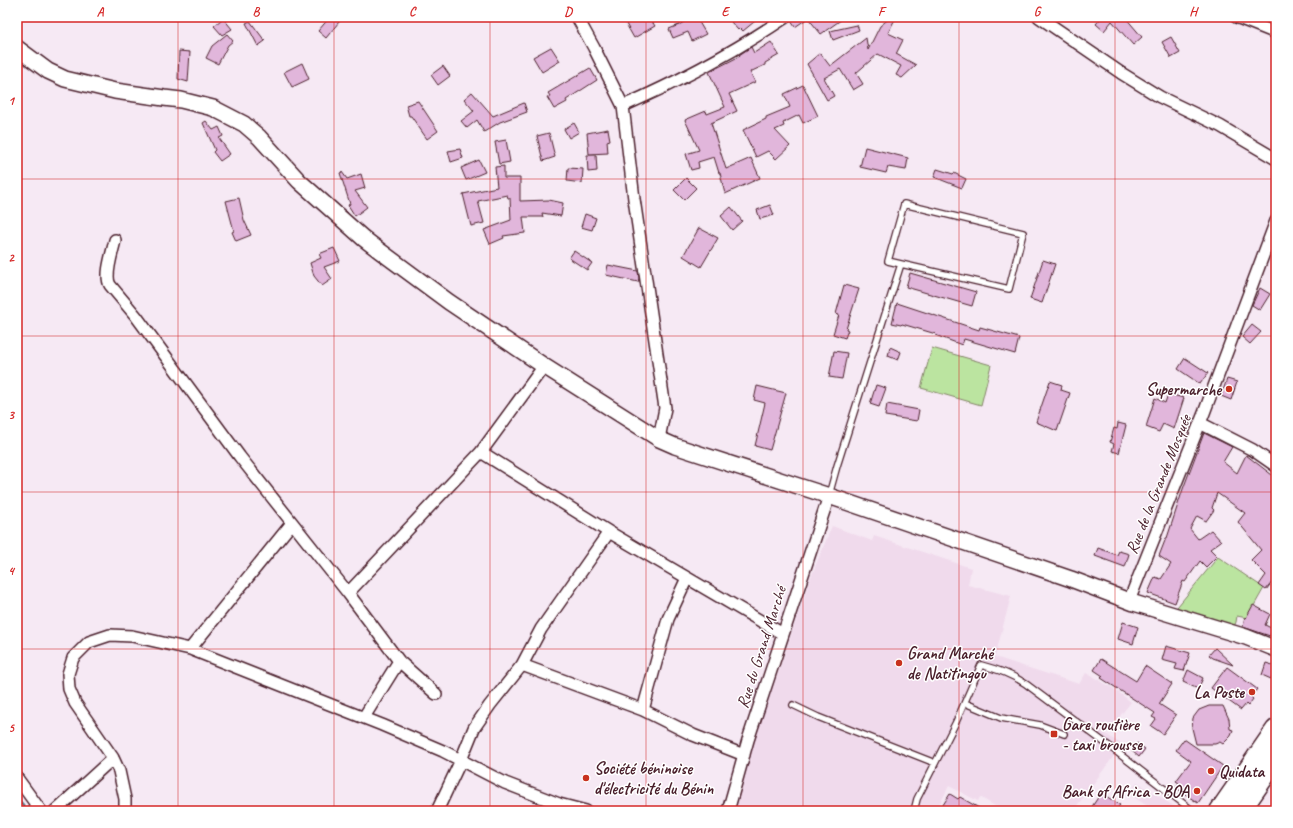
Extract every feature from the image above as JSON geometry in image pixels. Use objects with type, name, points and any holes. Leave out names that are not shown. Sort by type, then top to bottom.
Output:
[{"type":"highway","points":[[1232,808],[1276,730]]},
{"type":"highway","points":[[1232,808],[1276,759]]},
{"type":"street","points":[[577,17],[623,106],[634,199],[665,408],[658,439]]},
{"type":"street","points":[[623,106],[650,94],[716,60],[756,37],[786,17]]},
{"type":"street","points":[[1039,17],[1147,89],[1220,126],[1276,159]]},
{"type":"street","points":[[1236,17],[1276,33]]},
{"type":"street","points":[[17,48],[48,71],[65,79],[115,91],[180,100],[213,108],[244,124],[259,137],[299,181],[364,238],[449,302],[544,366],[658,439],[675,446],[829,496],[1130,601],[1246,637],[1276,648]]},
{"type":"street","name":"Rue de la Grande Mosquée","points":[[1130,601],[1200,423],[1276,221]]},
{"type":"street","points":[[115,240],[107,281],[110,286],[136,316],[240,457],[273,497],[399,660],[436,694]]},
{"type":"street","points":[[348,593],[481,452],[544,366]]},
{"type":"street","points":[[1200,423],[1253,450],[1276,466]]},
{"type":"street","points":[[481,452],[609,532],[783,634]]},
{"type":"street","name":"Rue du Grand Marché","points":[[728,811],[744,755],[829,496]]},
{"type":"street","points":[[190,649],[292,523]]},
{"type":"street","points":[[437,811],[474,728],[490,704],[522,665],[541,629],[609,532]]},
{"type":"street","points":[[643,710],[668,619],[687,578]]},
{"type":"street","points":[[125,811],[125,798],[119,771],[114,758],[75,703],[69,688],[68,674],[73,658],[89,642],[110,635],[132,636],[190,649],[364,717],[461,760],[505,783],[559,804],[586,811]]},
{"type":"street","points":[[364,717],[399,660]]},
{"type":"street","points":[[522,665],[643,710],[693,735],[744,755]]},
{"type":"street","points":[[55,811],[114,758]]},
{"type":"street","points":[[17,778],[41,811]]},
{"type":"lane","points":[[904,204],[1023,233],[1009,289],[901,264],[888,260],[904,204]]},
{"type":"lane","points":[[829,496],[837,466],[901,264]]},
{"type":"lane","points":[[914,811],[917,799],[941,753],[982,665],[1013,675],[1193,811]]},
{"type":"lane","points":[[965,703],[1001,718],[1040,725],[1064,734]]},
{"type":"lane","points":[[793,705],[818,717],[935,763]]},
{"type":"shaded area","name":"Grand Marché de Natitingou","points":[[832,526],[872,541],[874,536],[971,568],[968,585],[1011,596],[995,657],[1079,684],[1086,673],[1113,688],[1131,702],[1106,734],[1122,745],[1073,811],[1003,811],[980,797],[978,801],[949,786],[936,811],[733,811],[753,741],[810,579]]},
{"type":"shaded area","points":[[1137,782],[1181,811],[1155,811],[1129,794]]},
{"type":"green space","points":[[932,348],[991,365],[981,405],[921,388]]},
{"type":"green space","points":[[1218,557],[1264,588],[1247,618],[1237,616],[1232,631],[1173,612]]},
{"type":"building","points":[[330,17],[343,17],[326,38],[318,31]]},
{"type":"building","points":[[638,17],[649,17],[655,26],[634,38],[626,24]]},
{"type":"building","points":[[692,17],[696,17],[706,34],[692,41],[688,32],[673,38],[669,29]]},
{"type":"building","points":[[737,17],[760,17],[743,31],[740,28],[738,30],[731,22]]},
{"type":"building","points":[[793,17],[845,17],[821,34],[808,18],[795,27],[791,21]]},
{"type":"building","points":[[891,17],[896,17],[888,33],[903,40],[896,54],[916,65],[902,78],[896,75],[901,66],[878,54],[856,73],[863,84],[853,90],[840,69],[824,78],[834,96],[827,100],[807,64],[820,53],[830,66],[866,38],[868,50],[880,26]]},
{"type":"building","points":[[1102,17],[1125,17],[1142,37],[1133,45],[1112,21],[1104,31],[1096,24]]},
{"type":"building","points":[[223,18],[232,29],[222,35],[214,26]]},
{"type":"building","points":[[250,21],[265,41],[258,46],[246,23]]},
{"type":"building","points":[[857,25],[859,30],[833,40],[830,31]]},
{"type":"building","points":[[227,34],[233,41],[228,45],[218,64],[206,58],[212,46]]},
{"type":"building","points":[[1171,37],[1180,53],[1171,58],[1162,42]]},
{"type":"building","points":[[771,42],[779,55],[765,63],[765,65],[750,72],[755,82],[729,94],[737,111],[711,123],[726,169],[751,158],[760,178],[725,194],[714,157],[698,162],[699,168],[691,170],[686,154],[699,150],[685,120],[706,111],[707,114],[725,107],[709,72],[740,56],[739,55],[751,47],[754,53]]},
{"type":"building","points":[[551,47],[560,61],[542,72],[533,57]]},
{"type":"building","points":[[179,51],[190,52],[188,82],[178,79]]},
{"type":"building","points":[[302,63],[309,79],[292,87],[284,72]]},
{"type":"building","points":[[443,66],[450,76],[438,85],[431,75]]},
{"type":"building","points":[[590,68],[597,80],[566,100],[567,102],[554,109],[547,97],[550,96],[548,93]]},
{"type":"building","points":[[803,85],[818,116],[803,123],[799,115],[783,123],[784,126],[775,130],[790,146],[776,159],[768,151],[756,157],[743,130],[766,119],[766,117],[790,107],[784,94]]},
{"type":"building","points":[[472,92],[493,116],[524,103],[527,112],[500,122],[484,132],[477,120],[467,128],[461,121],[474,111],[464,99]]},
{"type":"building","points":[[418,101],[438,131],[427,139],[411,116],[409,116],[406,105]]},
{"type":"building","points":[[206,121],[213,130],[219,127],[223,136],[219,138],[230,154],[220,161],[213,152],[215,150],[203,123]]},
{"type":"building","points":[[574,123],[579,132],[569,138],[564,129]]},
{"type":"building","points":[[608,129],[610,140],[607,141],[608,153],[589,154],[587,133]]},
{"type":"building","points":[[549,133],[555,157],[543,161],[537,136]]},
{"type":"building","points":[[506,140],[510,162],[499,164],[495,142]]},
{"type":"building","points":[[865,147],[908,158],[906,170],[888,167],[886,173],[860,167]]},
{"type":"building","points":[[460,149],[463,158],[451,162],[448,151]]},
{"type":"building","points":[[587,155],[596,155],[597,171],[588,172]]},
{"type":"building","points":[[479,160],[485,172],[466,180],[461,168]]},
{"type":"building","points":[[504,166],[504,178],[520,178],[520,201],[549,200],[563,203],[561,216],[542,213],[543,217],[523,217],[525,233],[503,236],[504,238],[490,244],[484,230],[511,220],[510,198],[508,198],[507,195],[478,201],[484,223],[471,226],[463,194],[497,187],[495,167]]},
{"type":"building","points":[[568,168],[583,169],[582,183],[567,181]]},
{"type":"building","points":[[937,169],[953,174],[954,173],[966,179],[962,188],[934,177]]},
{"type":"building","points":[[342,172],[347,179],[361,174],[365,188],[355,191],[367,207],[355,216],[348,205],[350,204],[340,173]]},
{"type":"building","points":[[686,178],[696,188],[684,200],[674,190]]},
{"type":"building","points":[[239,198],[244,220],[251,235],[236,241],[232,232],[234,231],[226,201]]},
{"type":"building","points":[[770,205],[774,215],[760,219],[757,210]]},
{"type":"building","points":[[731,207],[742,221],[732,230],[721,216]]},
{"type":"building","points":[[585,214],[596,218],[592,230],[581,227]]},
{"type":"building","points":[[699,228],[718,238],[701,267],[683,256]]},
{"type":"building","points":[[334,248],[340,261],[324,267],[332,279],[322,286],[314,276],[310,263],[321,258],[319,254]]},
{"type":"building","points":[[574,251],[592,263],[587,270],[569,258]]},
{"type":"building","points":[[1043,260],[1055,264],[1042,303],[1030,299]]},
{"type":"building","points":[[608,265],[638,271],[638,282],[606,275]]},
{"type":"building","points":[[910,273],[976,292],[972,306],[906,287]]},
{"type":"building","points":[[844,285],[859,289],[846,329],[848,330],[845,338],[833,334],[839,315],[836,314]]},
{"type":"building","points":[[1260,288],[1270,294],[1260,310],[1252,305]]},
{"type":"building","points":[[897,303],[979,330],[980,327],[1019,338],[1015,354],[964,339],[962,345],[935,335],[936,334],[902,324],[892,323]]},
{"type":"building","points":[[1252,325],[1261,332],[1250,344],[1242,337]]},
{"type":"building","points":[[890,347],[901,352],[898,360],[888,356]]},
{"type":"building","points":[[834,351],[847,353],[842,379],[829,377]]},
{"type":"building","points":[[1185,358],[1208,373],[1200,384],[1178,369]]},
{"type":"building","name":"Supermarche","points":[[1227,379],[1237,382],[1231,400],[1221,396]]},
{"type":"building","points":[[1050,381],[1062,385],[1061,390],[1070,393],[1057,431],[1036,422]]},
{"type":"building","points":[[876,385],[886,388],[879,407],[870,404]]},
{"type":"building","points":[[757,386],[786,393],[770,450],[755,446],[765,403],[754,400]]},
{"type":"building","points":[[1168,394],[1184,398],[1174,429],[1163,424],[1159,432],[1146,427],[1155,398],[1165,403]]},
{"type":"building","points":[[887,404],[919,410],[917,421],[885,416]]},
{"type":"building","points":[[1118,423],[1126,425],[1119,453],[1112,451],[1114,444],[1110,442],[1114,428],[1117,429]]},
{"type":"building","points":[[1204,433],[1232,447],[1223,462],[1237,473],[1246,455],[1276,478],[1276,577],[1266,590],[1259,585],[1266,575],[1251,560],[1261,550],[1238,522],[1245,513],[1217,493],[1212,508],[1214,510],[1206,521],[1197,516],[1190,529],[1198,539],[1211,530],[1221,541],[1210,549],[1217,556],[1206,567],[1200,561],[1185,582],[1183,581],[1175,603],[1148,593],[1155,577],[1161,579],[1171,564],[1159,556],[1167,538]]},
{"type":"building","points":[[1098,548],[1117,555],[1119,551],[1129,554],[1125,567],[1095,556]]},
{"type":"building","points":[[1253,605],[1270,614],[1265,625],[1273,629],[1270,636],[1243,627],[1245,617],[1246,618]]},
{"type":"building","points":[[1123,622],[1138,627],[1133,644],[1118,639]]},
{"type":"building","points":[[1166,646],[1190,653],[1184,671],[1175,669],[1177,664],[1162,660]]},
{"type":"building","points":[[1215,648],[1233,665],[1213,658],[1209,655]]},
{"type":"building","points":[[1101,659],[1136,681],[1145,666],[1172,684],[1159,704],[1176,715],[1163,734],[1151,726],[1156,719],[1152,717],[1155,713],[1101,678],[1103,676],[1094,670]]},
{"type":"building","points":[[1266,663],[1276,666],[1271,679],[1262,675]]},
{"type":"building","points":[[1227,667],[1257,689],[1251,697],[1253,699],[1248,706],[1246,704],[1241,710],[1211,688]]},
{"type":"building","points":[[1188,670],[1203,678],[1198,689],[1183,682]]},
{"type":"building","points":[[1209,706],[1223,706],[1229,719],[1230,729],[1233,730],[1230,737],[1223,744],[1220,742],[1215,744],[1196,744],[1192,728],[1193,718],[1199,710]]},
{"type":"building","points":[[1184,739],[1223,766],[1198,803],[1176,788],[1179,783],[1176,781],[1191,761],[1176,750]]},
{"type":"building","points":[[1137,743],[1145,749],[1139,757],[1132,751]]},
{"type":"building","points":[[1101,793],[1120,805],[1115,811],[1089,811]]},
{"type":"building","points":[[950,794],[958,799],[960,797],[984,811],[946,811],[941,808]]},
{"type":"waterway","points":[[17,798],[28,811]]},
{"type":"place","name":"Supermarche","points":[[1229,389]]},
{"type":"place","name":"Grand Marché de Natitingou","points":[[899,663]]},
{"type":"place","name":"La Poste","points":[[1252,692]]},
{"type":"place","name":"Gare routière - taxi brousse","points":[[1054,734]]},
{"type":"place","name":"Quidata","points":[[1211,771]]},
{"type":"place","name":"Société béninoise d'électricité du Bénin","points":[[586,778]]},
{"type":"place","name":"Bank of Africa - BOA","points":[[1197,791]]}]
